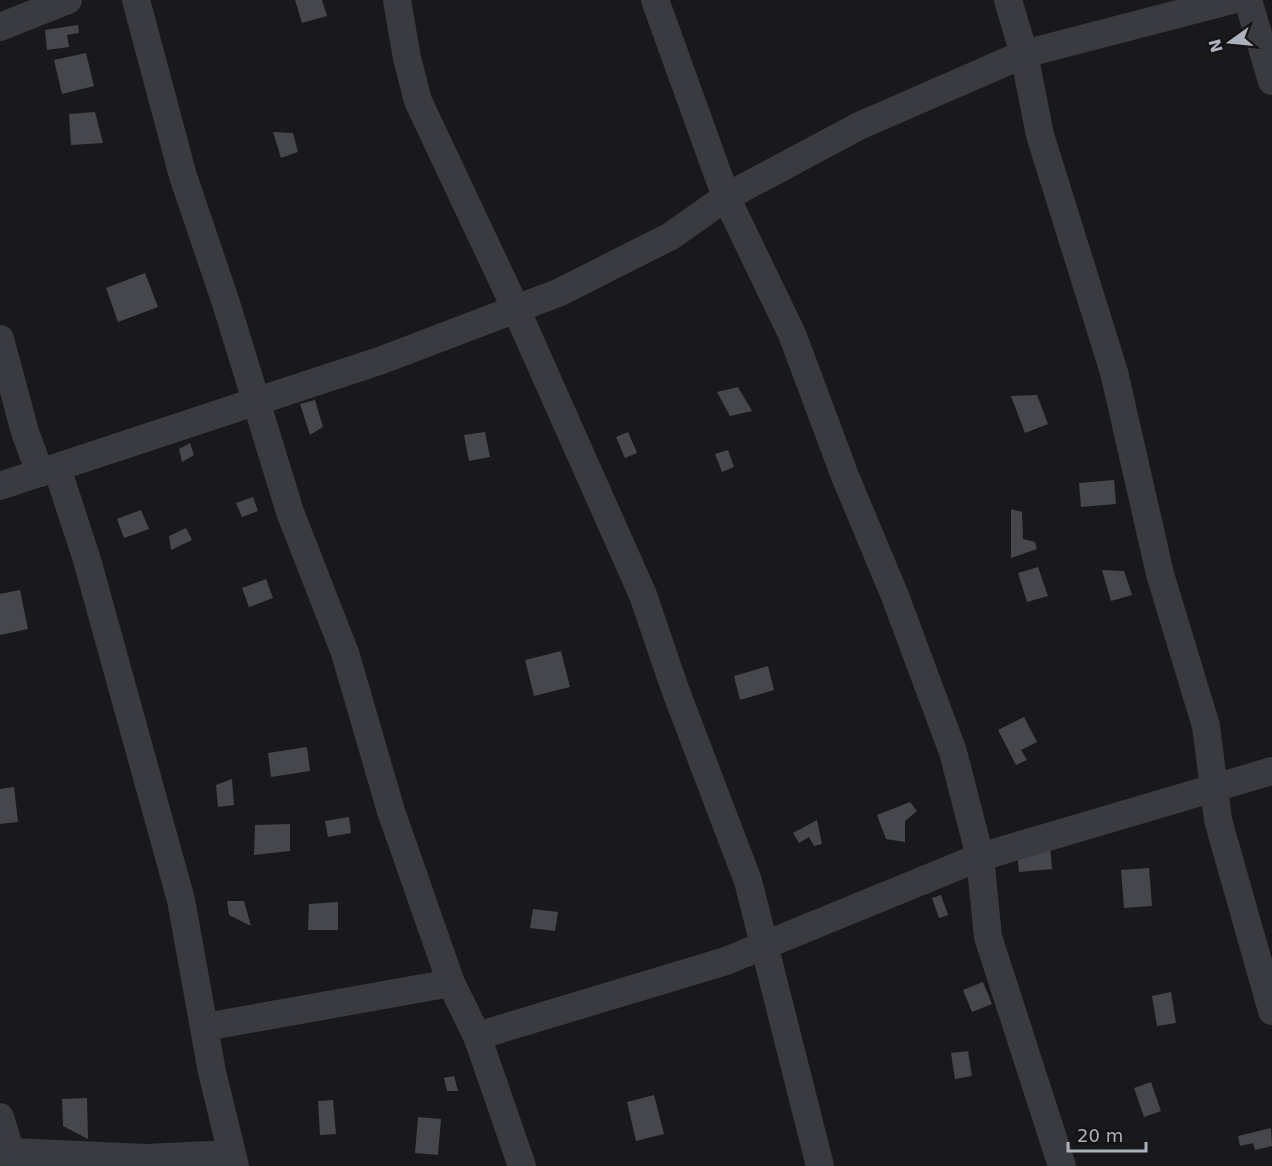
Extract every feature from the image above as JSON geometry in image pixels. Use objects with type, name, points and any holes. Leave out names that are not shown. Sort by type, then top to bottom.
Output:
[{"type":"street","points":[[0,27],[68,0]]},
{"type":"street","points":[[136,0],[183,176],[226,303],[254,403],[290,512],[345,653],[391,811],[451,983],[477,1036],[522,1166]]},
{"type":"street","points":[[397,0],[407,58],[418,101],[516,309],[643,595],[675,689],[748,881],[820,1166]]},
{"type":"street","points":[[655,0],[726,197],[792,334],[844,476],[895,596],[952,752],[980,857],[988,937],[1062,1166]]},
{"type":"street","points":[[1008,0],[1024,54],[1040,135],[1114,372],[1160,574],[1206,726],[1218,820],[1272,1011]]},
{"type":"street","points":[[0,486],[382,360],[558,293],[671,236],[726,197],[859,126],[1024,54],[1232,0]]},
{"type":"street","points":[[1248,0],[1272,81]]},
{"type":"street","points":[[0,339],[26,432],[49,470],[87,560],[181,900],[212,1072],[233,1160],[13,1159],[0,1116]]},
{"type":"street","points":[[477,1036],[726,961],[980,857],[1213,786],[1272,771]]},
{"type":"street","points":[[205,1027],[451,983]]},
{"type":"building","points":[[295,0],[322,0],[327,16],[302,23]]},
{"type":"building","points":[[78,25],[79,33],[67,35],[69,47],[47,50],[45,30]]},
{"type":"building","points":[[86,53],[94,86],[62,94],[54,60]]},
{"type":"building","points":[[95,112],[103,143],[71,145],[69,114]]},
{"type":"building","points":[[273,132],[293,133],[298,152],[281,158]]},
{"type":"building","points":[[145,273],[158,307],[118,322],[106,288]]},
{"type":"building","points":[[738,387],[752,411],[730,416],[717,392]]},
{"type":"building","points":[[1037,395],[1048,424],[1025,433],[1011,396]]},
{"type":"building","points":[[315,400],[323,427],[310,435],[300,404]]},
{"type":"building","points":[[485,432],[490,457],[469,461],[464,435]]},
{"type":"building","points":[[628,432],[637,453],[625,458],[616,437]]},
{"type":"building","points":[[190,443],[194,455],[182,462],[179,449]]},
{"type":"building","points":[[728,450],[734,467],[722,472],[715,454]]},
{"type":"building","points":[[1114,480],[1116,504],[1081,507],[1079,483]]},
{"type":"building","points":[[253,497],[258,511],[242,517],[236,503]]},
{"type":"building","points":[[1011,509],[1022,512],[1023,539],[1035,542],[1037,549],[1011,558]]},
{"type":"building","points":[[141,510],[149,529],[124,538],[117,519]]},
{"type":"building","points":[[186,528],[192,540],[171,550],[169,536]]},
{"type":"building","points":[[1038,567],[1048,596],[1027,602],[1018,573]]},
{"type":"building","points":[[1102,570],[1124,571],[1132,595],[1111,601]]},
{"type":"building","points":[[266,579],[273,598],[249,607],[242,588]]},
{"type":"building","points":[[20,590],[28,629],[0,635],[0,594]]},
{"type":"building","points":[[561,651],[570,687],[534,696],[525,660]]},
{"type":"building","points":[[768,666],[774,690],[740,700],[734,676]]},
{"type":"building","points":[[1024,717],[1037,742],[1021,750],[1027,760],[1016,765],[998,730]]},
{"type":"building","points":[[307,747],[310,771],[271,777],[268,753]]},
{"type":"building","points":[[232,779],[234,805],[218,807],[216,785]]},
{"type":"building","points":[[14,787],[18,822],[0,824],[0,789]]},
{"type":"building","points":[[910,802],[917,811],[905,821],[905,842],[886,839],[877,815]]},
{"type":"building","points":[[349,817],[351,833],[328,837],[325,821]]},
{"type":"building","points":[[817,820],[822,844],[814,846],[809,837],[799,843],[793,833]]},
{"type":"building","points":[[290,824],[290,851],[254,855],[255,825]]},
{"type":"building","points":[[1050,847],[1052,869],[1019,872],[1017,851]]},
{"type":"building","points":[[1149,868],[1152,906],[1124,908],[1121,870]]},
{"type":"building","points":[[941,895],[948,915],[939,918],[932,898]]},
{"type":"building","points":[[227,901],[244,901],[251,926],[229,915]]},
{"type":"building","points":[[338,902],[338,930],[308,930],[309,904]]},
{"type":"building","points":[[533,909],[558,912],[555,931],[530,928]]},
{"type":"building","points":[[983,982],[992,1004],[972,1012],[963,990]]},
{"type":"building","points":[[1171,992],[1176,1023],[1157,1026],[1152,996]]},
{"type":"building","points":[[968,1051],[972,1076],[955,1079],[951,1053]]},
{"type":"building","points":[[454,1076],[458,1091],[447,1091],[444,1078]]},
{"type":"building","points":[[1151,1082],[1161,1111],[1144,1117],[1134,1088]]},
{"type":"building","points":[[654,1095],[664,1134],[636,1141],[627,1102]]},
{"type":"building","points":[[87,1098],[88,1139],[63,1126],[62,1099]]},
{"type":"building","points":[[333,1100],[336,1134],[320,1135],[318,1101]]},
{"type":"building","points":[[418,1117],[441,1119],[438,1155],[415,1153]]},
{"type":"building","points":[[1271,1128],[1272,1146],[1255,1150],[1253,1143],[1240,1146],[1238,1136]]}]
